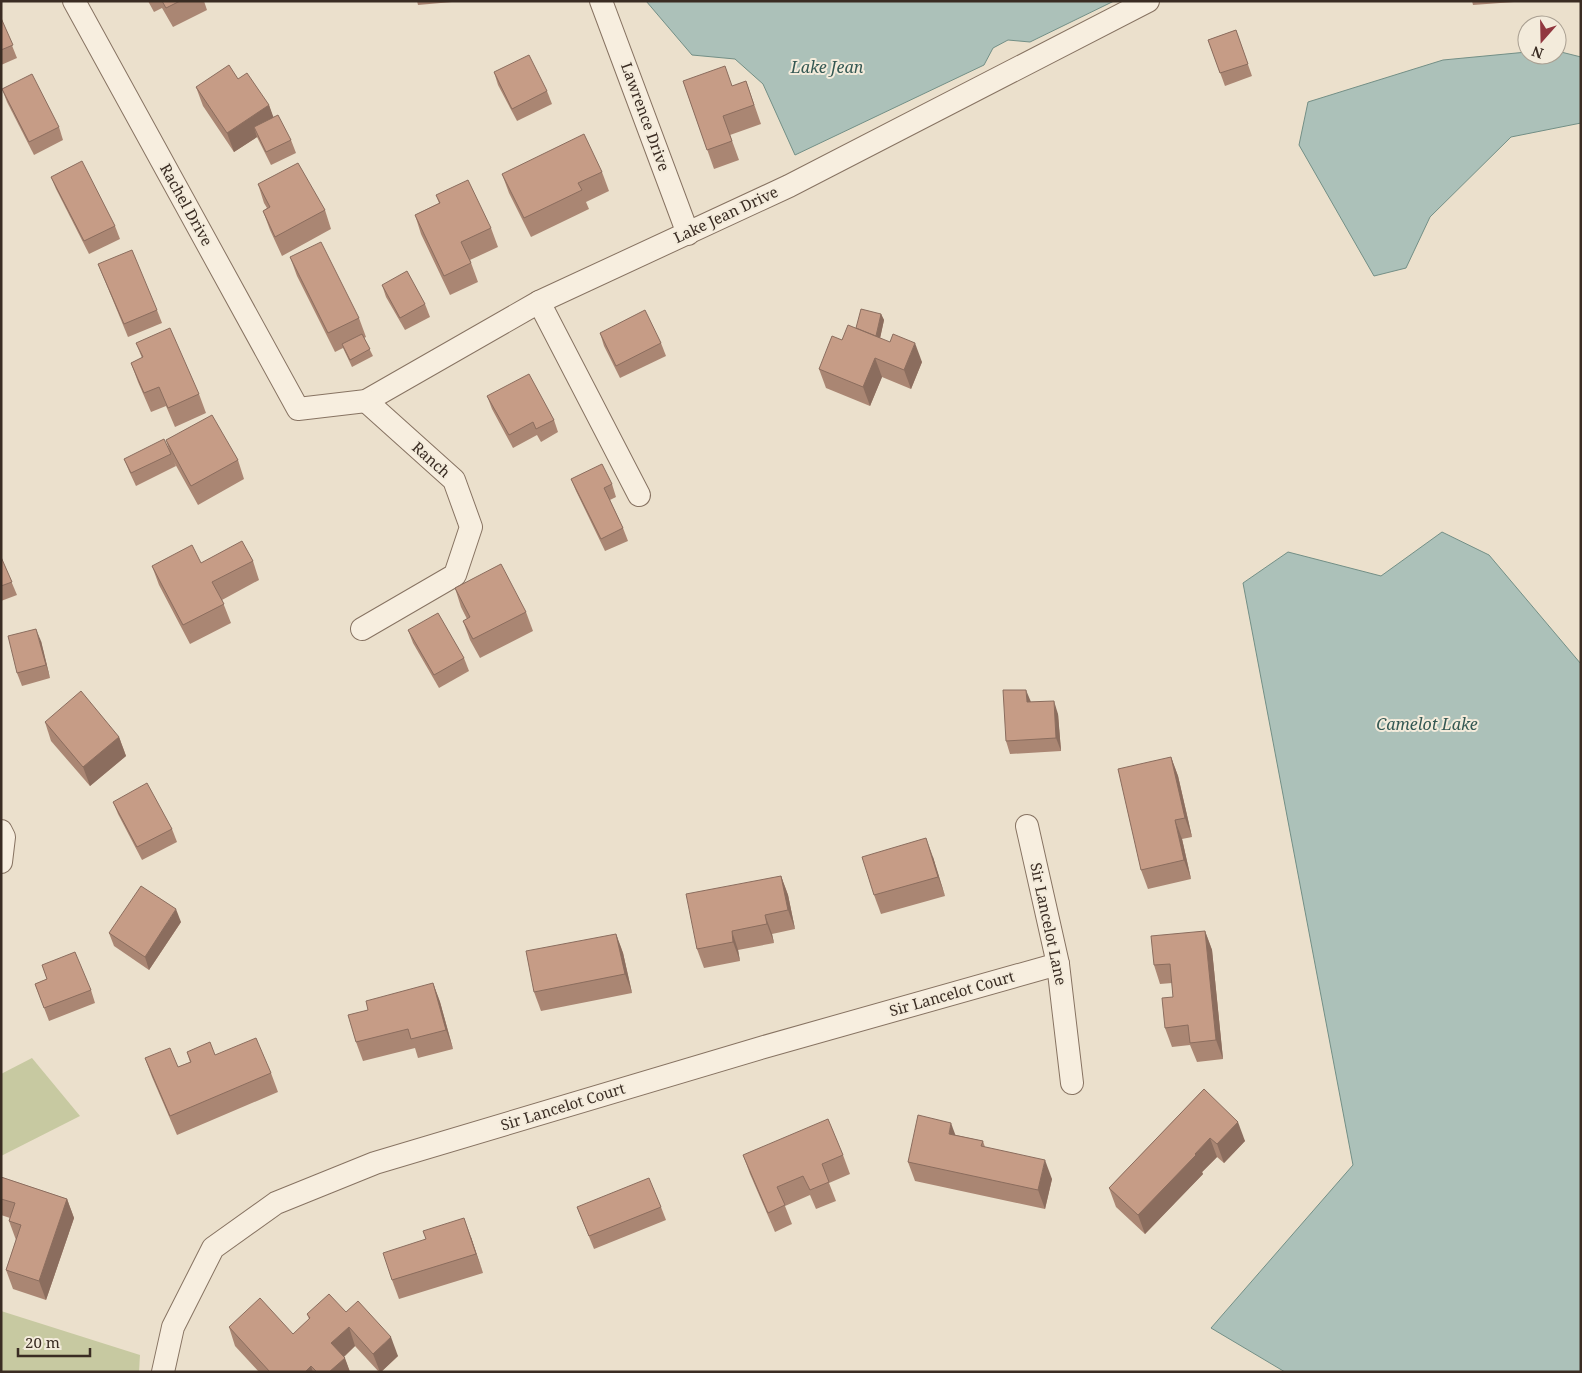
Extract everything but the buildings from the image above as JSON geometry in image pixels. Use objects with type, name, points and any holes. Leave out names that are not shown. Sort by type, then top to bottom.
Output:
[{"type":"street","name":"Rachel Drive","points":[[74,1],[298,409]]},
{"type":"street","name":"Lawrence Drive","points":[[601,1],[688,234]]},
{"type":"street","name":"Lake Jean Drive","points":[[298,409],[366,401],[539,302],[796,182],[1148,1]]},
{"type":"street","points":[[539,302],[640,494]]},
{"type":"street","name":"Ranch","points":[[362,629],[455,574],[471,527],[454,480],[366,401]]},
{"type":"street","name":"Sir Lancelot Lane","points":[[1027,826],[1058,964],[1072,1083]]},
{"type":"street","points":[[1,831],[4,837],[1,862]]},
{"type":"street","name":"Sir Lancelot Court","points":[[163,1372],[173,1327],[212,1248],[276,1203],[375,1163],[764,1047],[1058,964]]},
{"type":"green space","points":[[32,1058],[80,1116],[1,1156],[1,1074]]},
{"type":"green space","points":[[1,1311],[140,1355],[139,1372],[1,1372]]},
{"type":"water","name":"Lake Jean","points":[[646,1],[1114,1],[1030,42],[1008,40],[993,48],[984,65],[795,155],[763,84],[735,59],[692,55]]},
{"type":"water","points":[[1517,53],[1517,65],[1567,65],[1567,54],[1581,57],[1581,123],[1511,137],[1430,217],[1406,268],[1374,276],[1299,145],[1308,102],[1443,60]]},
{"type":"water","name":"Camelot Lake","points":[[1442,532],[1489,555],[1581,664],[1581,1372],[1285,1372],[1211,1328],[1353,1165],[1243,583],[1288,552],[1381,576]]}]
